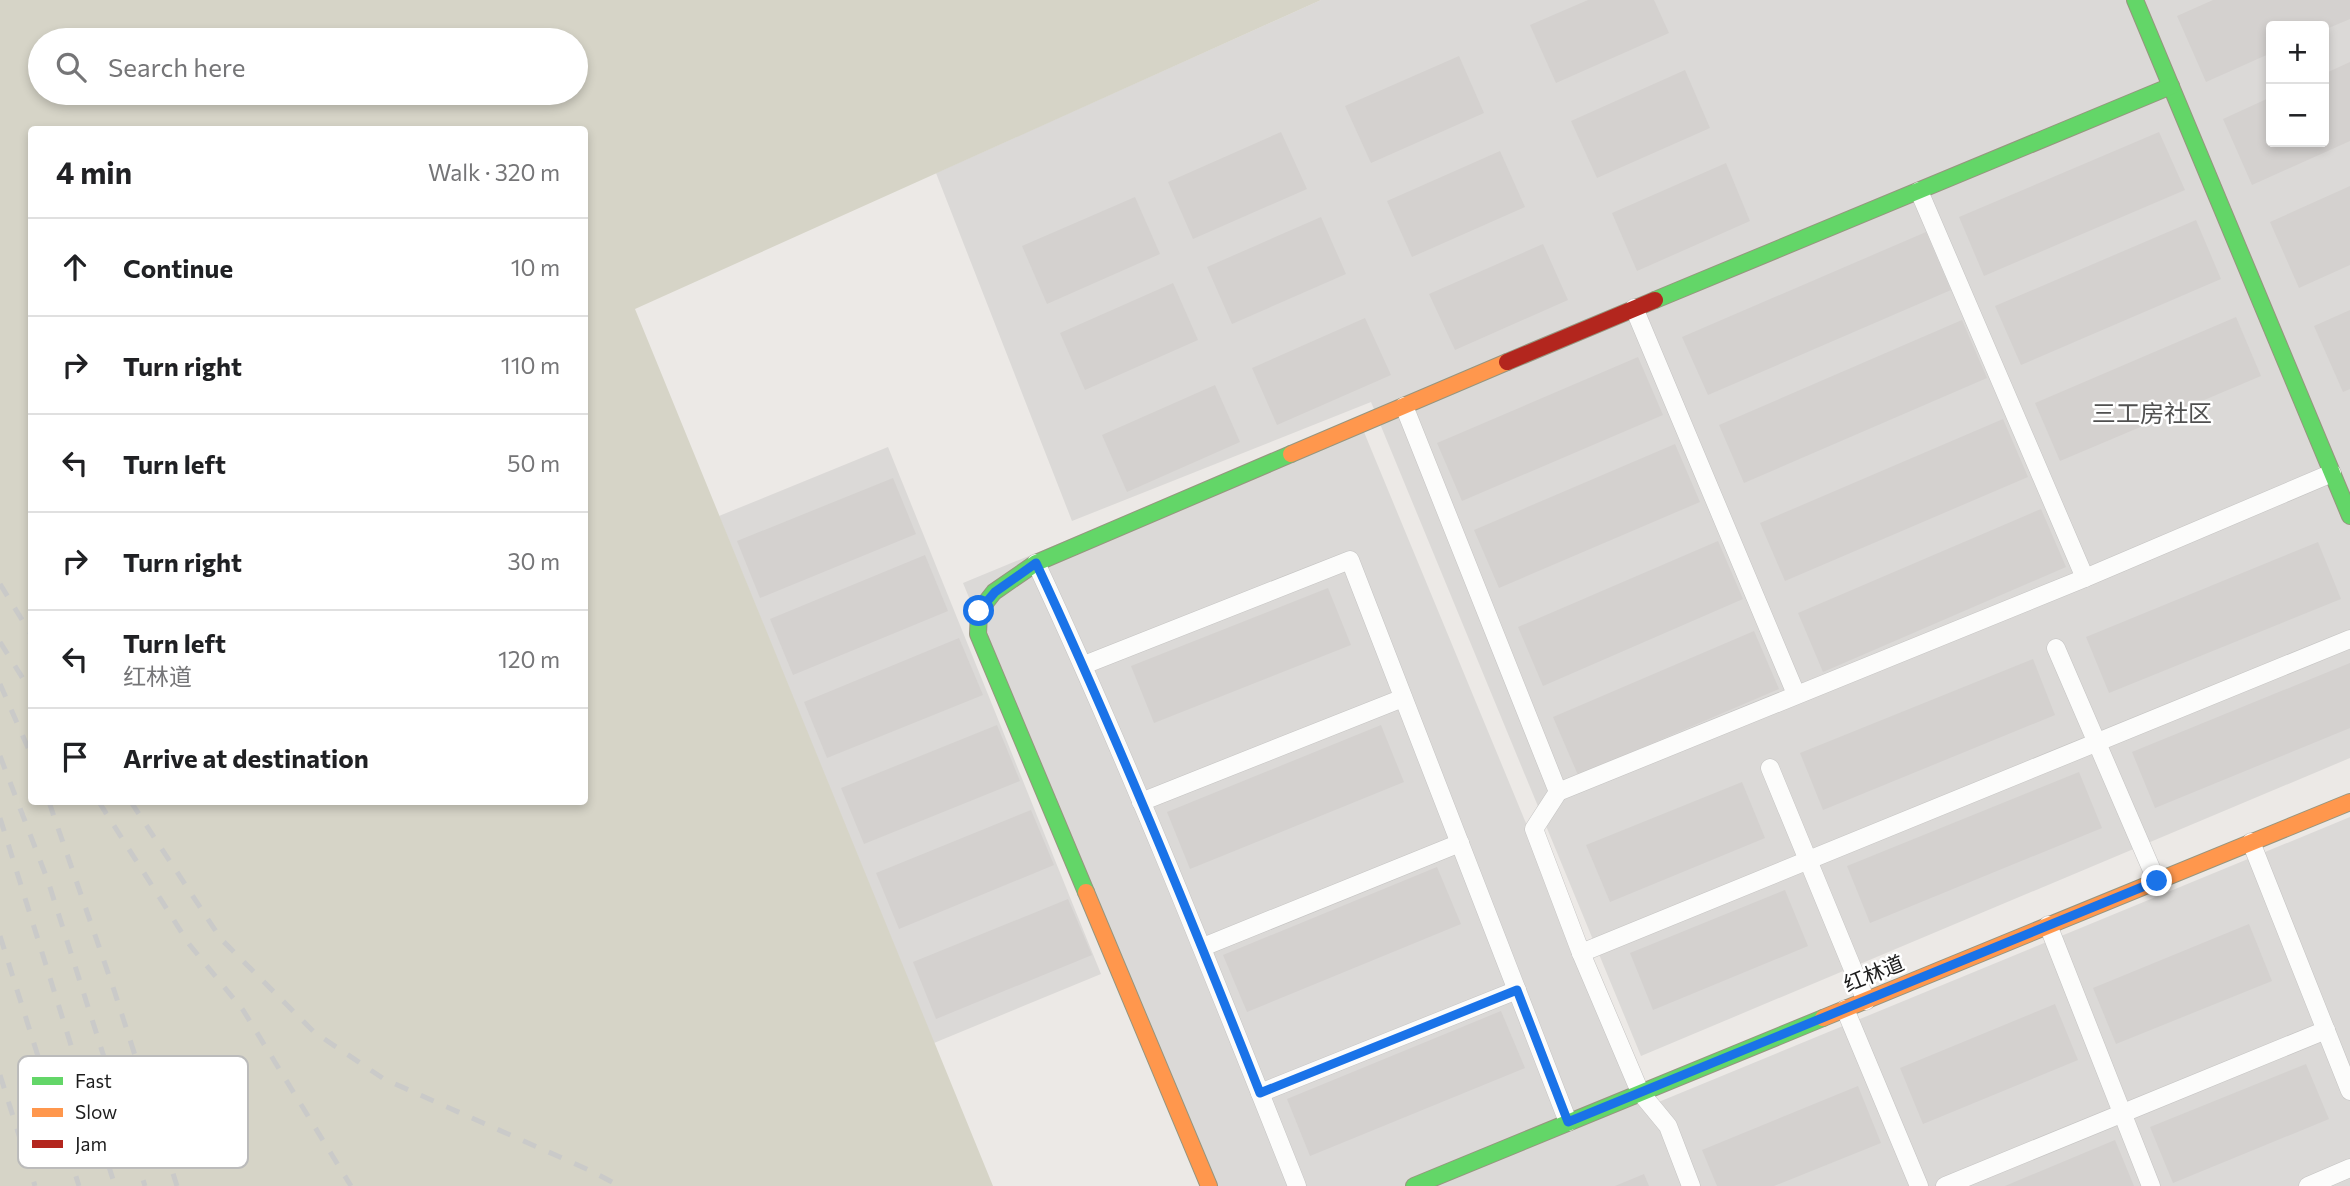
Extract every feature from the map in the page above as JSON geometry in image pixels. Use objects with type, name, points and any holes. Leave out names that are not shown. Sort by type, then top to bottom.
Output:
[{"type":"street","points":[[2135,0],[2350,516]]},
{"type":"street","points":[[1209,1186],[978,634],[979,611],[995,592],[1036,563],[1634,308],[2171,86]]},
{"type":"street","name":"红林道","points":[[1414,1186],[2350,802]]},
{"type":"lane","points":[[1919,191],[2085,578]]},
{"type":"lane","points":[[1634,308],[1796,694]]},
{"type":"lane","points":[[1404,405],[1558,792]]},
{"type":"lane","points":[[1690,1186],[1668,1126],[1640,1092],[1581,953],[1534,829],[1558,792],[2085,578],[2332,474]]},
{"type":"lane","points":[[1084,665],[1350,560],[1568,1122]]},
{"type":"lane","points":[[1036,563],[1084,665],[1203,947],[1297,1186]]},
{"type":"lane","points":[[1581,953],[2350,639]]},
{"type":"lane","points":[[2056,648],[2157,881]]},
{"type":"lane","points":[[1141,802],[1403,698]]},
{"type":"lane","points":[[1770,768],[1866,1001]]},
{"type":"lane","points":[[2251,842],[2350,1091]]},
{"type":"lane","points":[[1203,947],[1460,843]]},
{"type":"lane","points":[[2048,925],[2151,1186]]},
{"type":"lane","points":[[1260,1093],[1517,990]]},
{"type":"lane","points":[[1845,1009],[1919,1186]]},
{"type":"lane","points":[[1945,1186],[2326,1030]]},
{"type":"lane","points":[[2308,1186],[2350,1168]]},
{"type":"shaded area","points":[[0,0],[1321,0],[635,309],[993,1186],[0,1186]]},
{"type":"shaded area","points":[[1321,0],[2350,0],[2350,758],[1641,1056],[1371,402],[1072,521],[936,173]]},
{"type":"shaded area","points":[[1359,420],[1644,1108],[2350,817],[2350,1186],[1213,1186],[963,583]]},
{"type":"shaded area","points":[[888,447],[1101,974],[934,1043],[719,516]]},
{"type":"building","points":[[1588,0],[1654,0],[1669,33],[1556,83],[1530,25]]},
{"type":"building","points":[[2213,0],[2350,0],[2350,19],[2329,28],[2329,21],[2266,21],[2266,55],[2206,82],[2177,16]]},
{"type":"building","points":[[1459,56],[1484,113],[1371,163],[1345,106]]},
{"type":"building","points":[[2350,62],[2350,141],[2252,185],[2223,119],[2266,99],[2266,147],[2329,147],[2329,72]]},
{"type":"building","points":[[1685,70],[1710,128],[1597,178],[1571,121]]},
{"type":"building","points":[[1281,132],[1307,189],[1193,239],[1168,182]]},
{"type":"building","points":[[2159,132],[2185,190],[1984,276],[1959,217]]},
{"type":"building","points":[[1500,151],[1525,207],[1412,257],[1387,201]]},
{"type":"building","points":[[1726,163],[1750,221],[1637,271],[1612,213]]},
{"type":"building","points":[[2350,186],[2350,265],[2299,288],[2270,222]]},
{"type":"building","points":[[1135,197],[1160,254],[1047,304],[1022,246]]},
{"type":"building","points":[[1321,217],[1346,274],[1232,324],[1207,267]]},
{"type":"building","points":[[2196,220],[2221,279],[2021,365],[1995,306]]},
{"type":"building","points":[[1926,232],[1951,290],[1708,395],[1682,337]]},
{"type":"building","points":[[1543,244],[1568,300],[1455,350],[1429,294]]},
{"type":"building","points":[[1173,283],[1198,340],[1085,390],[1060,333]]},
{"type":"building","points":[[2350,310],[2350,389],[2343,392],[2314,326]]},
{"type":"building","points":[[2236,317],[2261,376],[2060,461],[2035,403]]},
{"type":"building","points":[[1365,318],[1391,375],[1277,425],[1252,368]]},
{"type":"building","points":[[1962,320],[1987,378],[1744,483],[1719,425]]},
{"type":"building","points":[[1638,357],[1663,415],[1462,501],[1437,443]]},
{"type":"building","points":[[1215,385],[1240,442],[1127,492],[1102,435]]},
{"type":"building","points":[[2003,419],[2028,477],[1785,581],[1760,523]]},
{"type":"building","points":[[1675,444],[1700,502],[1499,588],[1474,530]]},
{"type":"building","points":[[893,478],[916,534],[760,598],[737,541]]},
{"type":"building","points":[[2041,509],[2066,567],[1823,672],[1798,613]]},
{"type":"building","points":[[1718,541],[1743,599],[1543,686],[1518,627]]},
{"type":"building","points":[[2318,542],[2341,599],[2109,693],[2086,637]]},
{"type":"building","points":[[925,555],[948,611],[793,675],[770,619]]},
{"type":"building","points":[[1328,588],[1351,645],[1154,723],[1131,666]]},
{"type":"building","points":[[1754,631],[1779,689],[1578,775],[1553,717]]},
{"type":"building","points":[[959,638],[983,695],[827,758],[804,702]]},
{"type":"building","points":[[2033,659],[2055,715],[1823,810],[1800,753]]},
{"type":"building","points":[[2350,663],[2350,728],[2155,808],[2132,752]]},
{"type":"building","points":[[997,725],[1020,781],[864,844],[841,788]]},
{"type":"building","points":[[1381,725],[1404,782],[1190,869],[1167,812]]},
{"type":"building","points":[[2079,772],[2102,828],[1870,923],[1847,866]]},
{"type":"building","points":[[1742,782],[1765,838],[1610,902],[1586,845]]},
{"type":"building","points":[[1031,810],[1054,865],[899,929],[876,873]]},
{"type":"building","points":[[1437,867],[1461,924],[1247,1012],[1223,955]]},
{"type":"building","points":[[1785,890],[1808,946],[1653,1010],[1630,953]]},
{"type":"building","points":[[1068,899],[1092,955],[936,1019],[913,962]]},
{"type":"building","points":[[2249,924],[2272,981],[2116,1044],[2093,988]]},
{"type":"building","points":[[2055,1004],[2078,1060],[1923,1124],[1900,1068]]},
{"type":"building","points":[[1501,1011],[1525,1068],[1310,1156],[1287,1099]]},
{"type":"building","points":[[2306,1064],[2329,1119],[2173,1183],[2150,1127]]},
{"type":"building","points":[[1858,1086],[1881,1143],[1774,1186],[1717,1186],[1702,1150]]},
{"type":"building","points":[[2115,1140],[2134,1186],[2005,1186]]},
{"type":"building","points":[[1644,1174],[1649,1186],[1615,1186]]},
{"type":"railway","points":[[0,584],[28,630]]},
{"type":"railway","points":[[0,642],[28,687]]},
{"type":"railway","points":[[0,684],[28,748]]},
{"type":"railway","points":[[0,756],[48,881],[104,1056]]},
{"type":"railway","points":[[50,805],[135,1056]]},
{"type":"railway","points":[[101,805],[189,944],[243,1010],[351,1186]]},
{"type":"railway","points":[[133,805],[221,939],[314,1032],[384,1079],[620,1186]]},
{"type":"railway","points":[[0,818],[74,1056]]},
{"type":"railway","points":[[0,936],[38,1056]]},
{"type":"railway","points":[[0,1075],[18,1132]]},
{"type":"railway","points":[[29,1168],[35,1186]]},
{"type":"railway","points":[[73,1168],[79,1186]]},
{"type":"railway","points":[[109,1168],[115,1186]]},
{"type":"railway","points":[[139,1168],[145,1186]]},
{"type":"railway","points":[[171,1168],[177,1186]]},
{"type":"traffic: fast","points":[[2135,0],[2350,516]]},
{"type":"traffic: fast","points":[[1655,300],[2171,86]]},
{"type":"traffic: fast","points":[[1086,892],[978,634],[979,611],[994,592],[1036,563],[1291,454]]},
{"type":"traffic: fast","points":[[1414,1186],[1823,1018]]},
{"type":"traffic: slow","points":[[1291,454],[1507,362]]},
{"type":"traffic: slow","points":[[1823,1018],[2350,802]]},
{"type":"traffic: slow","points":[[1086,892],[1209,1186]]},
{"type":"traffic: jam","points":[[1507,362],[1655,300]]},
{"type":"district","name":"三工房社区","points":[[2152,414]]},
{"type":"route","points":[[979,611],[995,592],[1036,563],[1084,665],[1203,947],[1260,1093],[1517,990],[1568,1122],[2157,881]]}]
